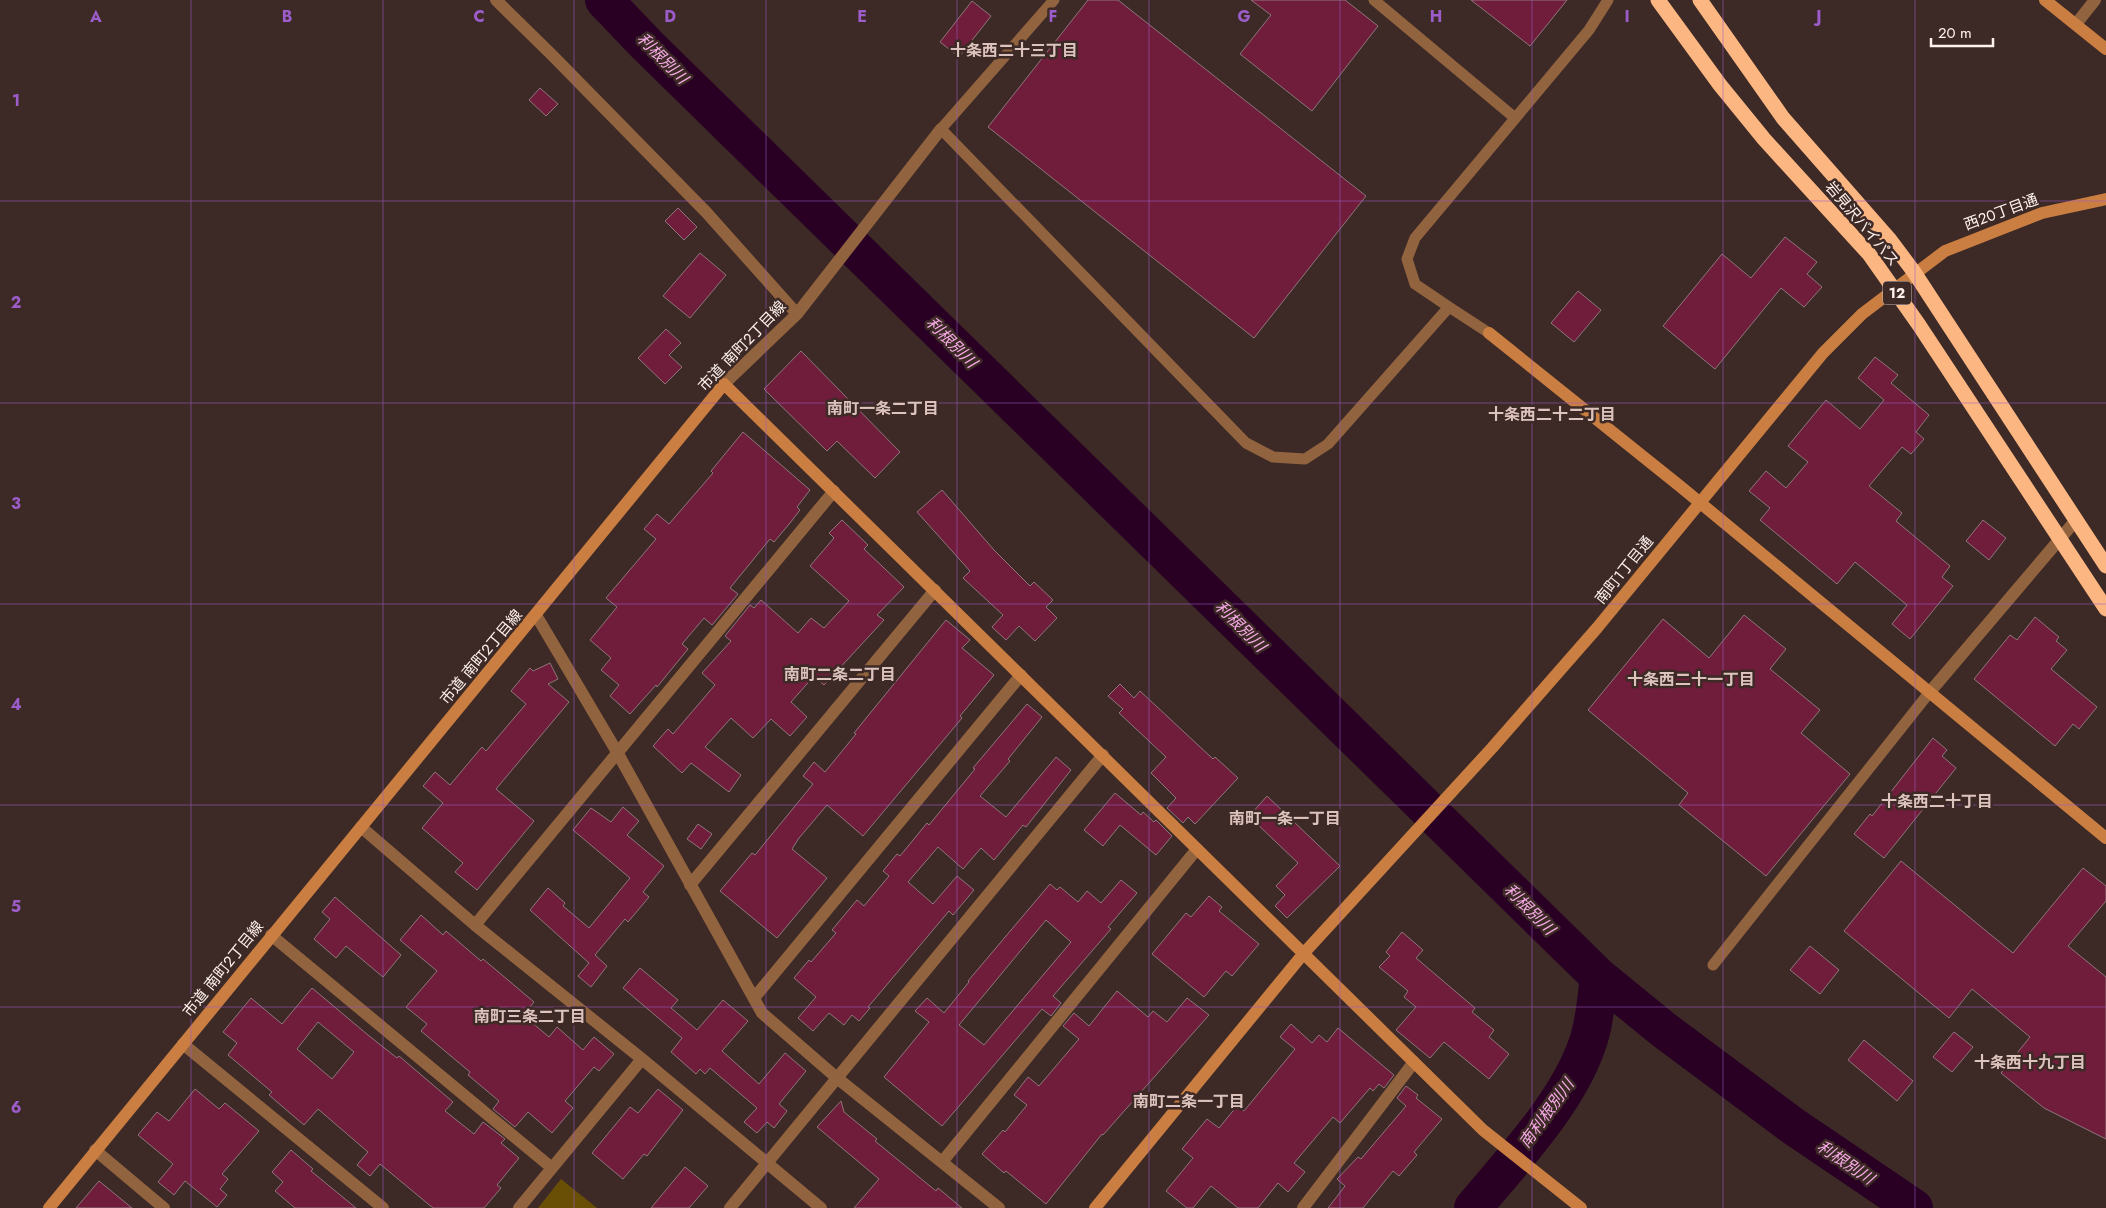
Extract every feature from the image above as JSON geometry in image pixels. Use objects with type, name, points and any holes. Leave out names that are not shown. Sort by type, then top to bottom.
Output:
[{"type":"highway","name":"岩見沢バイパス","points":[[1658,0],[1726,93],[1764,139],[1868,254],[1894,289],[2106,609]]},
{"type":"highway","name":"岩見沢バイパス","points":[[1700,0],[1783,118],[1890,240],[1914,272],[2106,566]]},
{"type":"street","points":[[496,0],[706,212],[797,314]]},
{"type":"street","points":[[2044,0],[2106,49]]},
{"type":"street","points":[[2076,24],[2095,0]]},
{"type":"street","name":"市道 南町2丁目線","points":[[49,1208],[724,384],[797,314],[941,130]]},
{"type":"street","name":"西20丁目通","points":[[1894,289],[1914,272],[1945,251],[2042,213],[2106,199]]},
{"type":"street","name":"南町1丁目通","points":[[1095,1208],[1304,954],[1492,748],[1597,628],[1823,353],[1862,314],[1894,289]]},
{"type":"street","points":[[1489,333],[1700,502],[2106,838]]},
{"type":"street","points":[[724,384],[1484,1130],[1582,1208]]},
{"type":"street","points":[[475,925],[834,491]]},
{"type":"street","points":[[1929,693],[2076,520]]},
{"type":"street","points":[[690,885],[935,590]]},
{"type":"street","points":[[536,615],[617,752],[762,1013],[837,1078],[999,1208]]},
{"type":"street","points":[[754,998],[1021,675]]},
{"type":"street","points":[[730,1208],[1103,755]]},
{"type":"street","points":[[361,827],[475,925],[642,1059],[821,1208]]},
{"type":"street","points":[[942,1162],[1198,849]]},
{"type":"street","points":[[271,935],[552,1168]]},
{"type":"street","points":[[183,1044],[383,1208]]},
{"type":"street","points":[[519,1208],[642,1059]]},
{"type":"street","points":[[1303,1208],[1414,1062]]},
{"type":"street","points":[[95,1150],[164,1208]]},
{"type":"lane","points":[[1054,0],[941,130],[1246,443],[1274,457],[1304,459],[1328,444],[1449,307]]},
{"type":"lane","points":[[1374,0],[1515,118]]},
{"type":"lane","points":[[1489,333],[1415,284],[1407,259],[1415,238],[1589,30],[1608,0]]},
{"type":"lane","points":[[1713,964],[1929,693]]},
{"type":"shaded area","points":[[561,1179],[597,1208],[538,1208]]},
{"type":"building","points":[[1088,0],[1118,0],[1366,196],[1254,338],[988,127]]},
{"type":"building","points":[[1251,0],[1345,0],[1378,26],[1312,111],[1240,54],[1271,15]]},
{"type":"building","points":[[1471,0],[1567,0],[1530,46]]},
{"type":"building","points":[[972,1],[991,16],[959,57],[940,42]]},
{"type":"building","points":[[540,88],[558,104],[546,116],[529,100]]},
{"type":"building","points":[[678,208],[697,227],[684,240],[665,221]]},
{"type":"building","points":[[1785,237],[1817,262],[1807,274],[1822,287],[1804,307],[1781,288],[1715,369],[1663,326],[1722,254],[1751,278]]},
{"type":"building","points":[[700,253],[726,275],[690,318],[663,296]]},
{"type":"building","points":[[1578,291],[1601,310],[1574,342],[1551,323]]},
{"type":"building","points":[[666,329],[681,343],[669,355],[682,367],[665,384],[638,358]]},
{"type":"building","points":[[801,351],[900,452],[875,478],[837,441],[827,451],[764,389]]},
{"type":"building","points":[[1875,357],[1898,375],[1891,383],[1929,415],[1916,432],[1924,439],[1911,454],[1902,447],[1869,486],[1902,513],[1896,521],[1950,566],[1942,577],[1953,586],[1910,639],[1892,624],[1907,605],[1855,562],[1837,584],[1760,520],[1770,508],[1749,491],[1766,471],[1786,488],[1808,462],[1788,446],[1826,400],[1860,429],[1884,400],[1858,378]]},
{"type":"building","points":[[743,432],[810,490],[797,507],[800,510],[790,523],[774,542],[770,539],[730,588],[738,594],[712,625],[704,618],[682,644],[688,649],[657,687],[656,685],[630,714],[610,696],[619,685],[601,670],[611,658],[590,640],[617,607],[606,598],[656,539],[644,529],[657,514],[669,524],[713,473],[711,471]]},
{"type":"building","points":[[942,490],[994,550],[1030,586],[1034,582],[1053,600],[1046,607],[1057,618],[1035,641],[1019,626],[1006,640],[992,627],[1003,615],[963,578],[970,571],[917,512]]},
{"type":"building","points":[[842,520],[868,545],[864,549],[904,587],[877,615],[884,620],[824,685],[814,676],[791,702],[807,717],[790,736],[771,719],[753,738],[731,718],[705,747],[741,775],[729,792],[691,763],[682,773],[653,746],[668,729],[673,734],[715,685],[702,673],[731,641],[725,636],[750,605],[754,608],[761,600],[798,633],[811,618],[824,628],[849,601],[810,566],[834,538],[829,533]]},
{"type":"building","points":[[1983,520],[2006,538],[1989,560],[1966,541]]},
{"type":"building","points":[[1744,615],[1786,649],[1770,669],[1820,710],[1801,733],[1850,774],[1766,876],[1679,805],[1688,793],[1588,710],[1663,619],[1709,658]]},
{"type":"building","points":[[2035,617],[2059,637],[2056,641],[2067,650],[2051,669],[2097,707],[2079,729],[2073,724],[2055,746],[1974,679],[2010,635],[2017,640]]},
{"type":"building","points":[[946,620],[970,640],[962,648],[994,675],[960,716],[962,718],[863,836],[827,805],[799,838],[792,849],[827,878],[777,938],[720,891],[752,853],[755,855],[813,784],[803,776],[814,762],[825,772],[856,734],[854,733]]},
{"type":"building","points":[[550,663],[558,679],[548,684],[569,702],[496,789],[534,821],[477,890],[455,872],[463,863],[422,828],[443,803],[423,786],[435,772],[450,785],[482,747],[486,751],[526,704],[511,691],[530,668],[533,671]]},
{"type":"building","points":[[1120,684],[1134,698],[1140,691],[1213,759],[1215,757],[1238,778],[1195,824],[1188,817],[1183,823],[1167,808],[1176,798],[1151,773],[1166,757],[1119,713],[1123,709],[1108,696]]},
{"type":"building","points":[[1027,704],[1042,717],[1008,759],[1010,761],[980,796],[1006,817],[1056,757],[1071,770],[1026,827],[1023,825],[994,860],[981,848],[963,869],[938,847],[908,882],[933,904],[957,876],[974,890],[953,915],[949,911],[868,1007],[870,1008],[859,1021],[852,1015],[844,1025],[829,1013],[813,1031],[798,1018],[816,997],[794,978],[809,960],[811,962],[836,933],[832,930],[857,900],[864,906],[889,876],[883,871],[897,854],[900,856],[927,823],[929,825],[975,769],[973,768]]},
{"type":"building","points":[[1933,738],[1947,750],[1942,756],[1956,768],[1884,858],[1854,834],[1870,814],[1872,816]]},
{"type":"building","points":[[1115,793],[1141,815],[1143,812],[1154,822],[1156,820],[1172,836],[1156,855],[1120,825],[1103,846],[1084,830]]},
{"type":"building","points":[[1267,796],[1340,866],[1287,918],[1275,906],[1285,895],[1276,886],[1298,863],[1254,821],[1258,818],[1252,813]]},
{"type":"building","points":[[623,807],[639,821],[627,835],[664,866],[643,892],[649,897],[628,922],[625,919],[595,955],[607,966],[591,987],[578,976],[589,963],[530,910],[548,888],[565,903],[563,906],[589,928],[630,878],[573,830],[591,808],[611,822]]},
{"type":"building","points":[[698,824],[712,834],[701,849],[687,839]]},
{"type":"building","points":[[1901,861],[2013,953],[2083,868],[2106,886],[2106,901],[2068,946],[2106,977],[2106,1139],[2044,1108],[2001,1073],[2030,1037],[1972,989],[1949,1018],[1844,931]]},
{"type":"building","points":[[1121,880],[1137,893],[1108,927],[1111,929],[1053,996],[1061,1003],[1051,1016],[1042,1009],[942,1126],[884,1077],[929,1022],[915,1011],[927,998],[944,1013],[968,981],[1050,884],[1057,890],[1060,887],[1078,902],[1087,891],[1101,903]],"holes":[[[1046,920],[1071,942],[984,1045],[959,1025]]]},
{"type":"building","points":[[1209,896],[1222,907],[1219,911],[1259,944],[1232,976],[1226,971],[1204,997],[1152,954],[1186,913],[1191,917]]},
{"type":"building","points":[[335,897],[401,955],[383,977],[346,946],[336,958],[314,939],[330,919],[322,912]]},
{"type":"building","points":[[421,915],[443,935],[446,931],[481,961],[483,959],[534,1002],[523,1015],[549,1037],[557,1027],[583,1050],[594,1037],[614,1054],[599,1071],[594,1067],[565,1101],[573,1108],[552,1133],[528,1112],[515,1127],[493,1109],[499,1101],[468,1075],[470,1072],[421,1031],[427,1024],[406,1007],[437,971],[400,940]]},
{"type":"building","points":[[1402,932],[1423,950],[1416,958],[1475,1008],[1472,1012],[1494,1030],[1489,1037],[1509,1054],[1489,1079],[1444,1042],[1430,1058],[1396,1030],[1416,1007],[1404,997],[1408,991],[1379,967],[1390,956],[1386,952]]},
{"type":"building","points":[[1810,946],[1839,970],[1820,994],[1790,970]]},
{"type":"building","points":[[640,968],[678,1000],[671,1008],[697,1030],[723,1000],[748,1021],[722,1051],[759,1084],[785,1053],[806,1071],[779,1104],[787,1111],[774,1128],[767,1122],[757,1133],[744,1122],[757,1108],[710,1068],[705,1074],[700,1069],[696,1074],[671,1052],[682,1038],[623,988]]},
{"type":"building","points":[[312,988],[397,1058],[399,1056],[453,1102],[445,1111],[474,1134],[483,1122],[505,1139],[501,1143],[519,1158],[497,1185],[501,1188],[484,1208],[433,1208],[380,1164],[370,1176],[357,1165],[368,1152],[318,1109],[304,1125],[269,1095],[272,1092],[228,1055],[237,1043],[223,1032],[251,998],[282,1024]],"holes":[[[318,1022],[354,1052],[332,1079],[297,1049]]]},
{"type":"building","points":[[1117,991],[1148,1017],[1153,1011],[1167,1022],[1187,998],[1209,1015],[1102,1134],[1046,1204],[982,1154],[1003,1130],[1005,1132],[1027,1105],[1014,1095],[1028,1077],[1039,1086],[1079,1039],[1063,1026],[1074,1013],[1089,1026]]},
{"type":"building","points":[[1291,1024],[1312,1043],[1319,1035],[1327,1042],[1338,1028],[1394,1075],[1384,1088],[1379,1084],[1373,1091],[1370,1088],[1340,1123],[1333,1117],[1294,1163],[1305,1172],[1288,1192],[1278,1183],[1258,1208],[1238,1208],[1211,1186],[1193,1208],[1187,1208],[1166,1191],[1193,1158],[1182,1149],[1207,1119],[1219,1128],[1237,1106],[1244,1111],[1295,1049],[1280,1037]]},
{"type":"building","points":[[1954,1032],[1973,1047],[1952,1072],[1933,1057]]},
{"type":"building","points":[[1864,1040],[1913,1081],[1897,1101],[1848,1060]]},
{"type":"building","points":[[1406,1086],[1418,1095],[1416,1098],[1442,1119],[1414,1152],[1417,1155],[1399,1176],[1393,1171],[1363,1208],[1328,1208],[1345,1186],[1337,1179],[1358,1157],[1361,1159],[1406,1106],[1397,1098]]},
{"type":"building","points":[[195,1089],[219,1109],[225,1103],[259,1131],[222,1174],[228,1179],[220,1189],[227,1195],[217,1207],[185,1181],[174,1195],[158,1182],[173,1164],[138,1135],[157,1112],[169,1121]]},
{"type":"building","points":[[658,1089],[683,1110],[647,1156],[644,1154],[623,1179],[592,1153],[630,1107],[638,1113]]},
{"type":"building","points":[[841,1101],[844,1112],[877,1139],[875,1141],[936,1191],[938,1188],[962,1208],[854,1208],[879,1179],[817,1127]]},
{"type":"building","points":[[291,1150],[313,1169],[311,1171],[356,1208],[295,1208],[275,1191],[283,1182],[272,1172]]},
{"type":"building","points":[[685,1167],[708,1186],[689,1208],[651,1208]]},
{"type":"building","points":[[99,1181],[132,1208],[76,1208]]},
{"type":"waterway","name":"利根別川","points":[[604,0],[647,45],[1599,977],[1664,1030],[1793,1126],[1914,1208]]},
{"type":"waterway","name":"南利根別川","points":[[1473,1208],[1537,1131],[1578,1067],[1590,1037],[1599,977]]},
{"type":"district","name":"十条西二十三丁目","points":[[1014,50]]},
{"type":"district","name":"南町一条二丁目","points":[[883,408]]},
{"type":"district","name":"十条西二十二丁目","points":[[1552,414]]},
{"type":"district","name":"南町二条二丁目","points":[[840,674]]},
{"type":"district","name":"十条西二十一丁目","points":[[1691,679]]},
{"type":"district","name":"十条西二十丁目","points":[[1937,801]]},
{"type":"district","name":"南町一条一丁目","points":[[1285,818]]},
{"type":"district","name":"南町三条二丁目","points":[[530,1016]]},
{"type":"district","name":"十条西十九丁目","points":[[2030,1062]]},
{"type":"district","name":"南町二条一丁目","points":[[1189,1101]]}]
